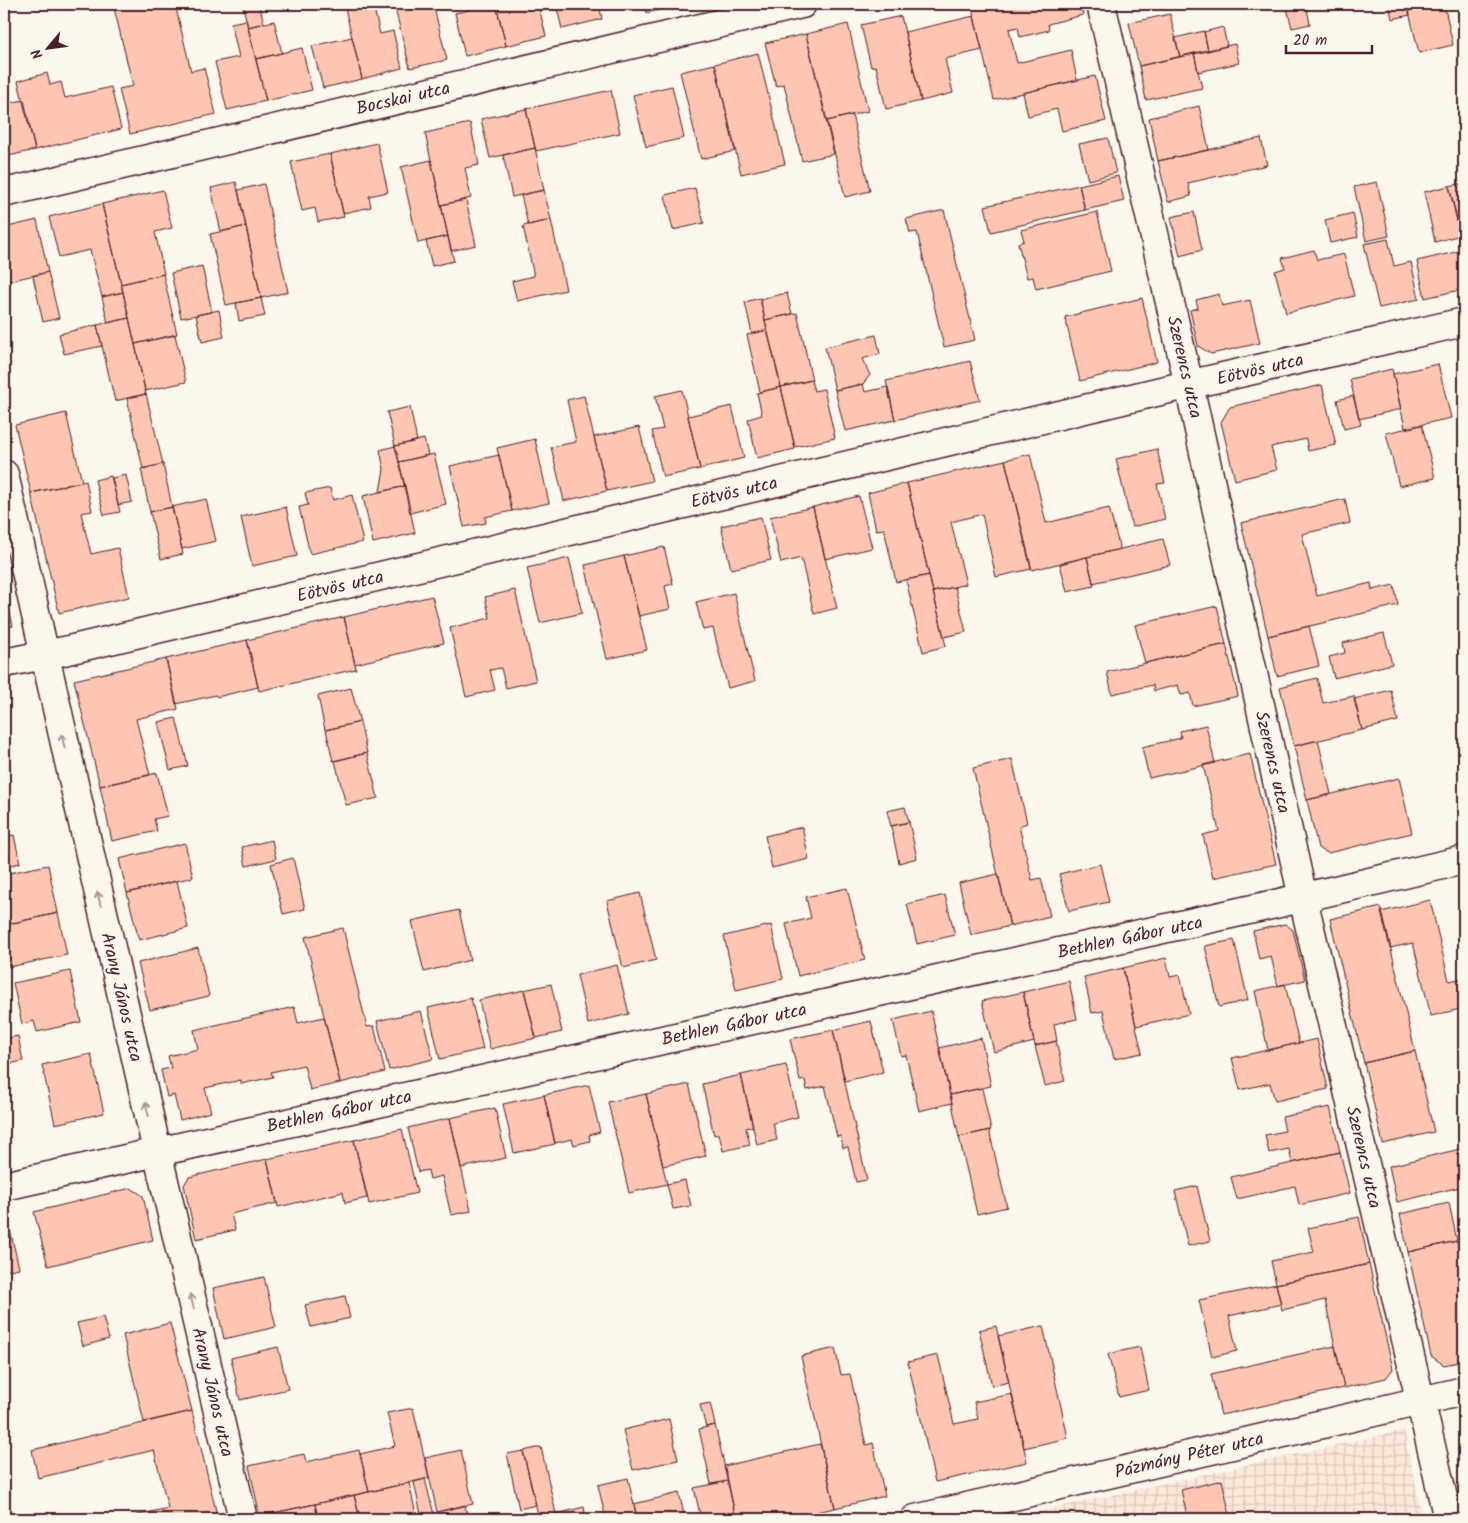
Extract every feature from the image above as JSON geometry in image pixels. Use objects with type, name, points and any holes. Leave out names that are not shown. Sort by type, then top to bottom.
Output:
[{"type":"street","name":"Bocskai utca","points":[[4,193],[802,4]]},
{"type":"street","name":"Szerencs utca","points":[[1102,4],[1303,898],[1448,1519]]},
{"type":"street","name":"Eötvös utca","points":[[4,663],[1464,322]]},
{"type":"street","name":"Arany János utca","points":[[4,474],[157,1151],[243,1519]]},
{"type":"street","name":"Bethlen Gábor utca","points":[[4,1186],[1303,898],[1464,860]]},
{"type":"street","name":"Pázmány Péter utca","points":[[914,1519],[1464,1391]]},
{"type":"shaded area","points":[[1404,1430],[1423,1519],[1005,1519]]},
{"type":"building","points":[[113,4],[175,4],[191,71],[204,68],[216,114],[130,134],[119,89],[133,86]]},
{"type":"building","points":[[259,4],[264,23],[248,27],[243,7]]},
{"type":"building","points":[[344,4],[373,4],[380,34],[393,31],[402,68],[362,79]]},
{"type":"building","points":[[394,4],[433,4],[447,60],[410,68]]},
{"type":"building","points":[[467,4],[496,4],[506,46],[465,56],[455,13],[469,10]]},
{"type":"building","points":[[496,4],[538,4],[546,36],[506,46]]},
{"type":"building","points":[[556,4],[599,4],[602,19],[562,29]]},
{"type":"building","points":[[643,4],[684,4],[647,13]]},
{"type":"building","points":[[971,4],[1080,4],[1083,15],[1048,24],[1049,30],[1020,37],[1018,27],[1009,29],[1017,63],[1071,50],[1077,80],[994,100]]},
{"type":"building","points":[[1286,4],[1306,4],[1310,24],[1292,28]]},
{"type":"building","points":[[1389,4],[1407,4],[1410,15],[1392,19]]},
{"type":"building","points":[[1407,4],[1444,4],[1453,45],[1419,53]]},
{"type":"building","points":[[1170,14],[1180,57],[1139,66],[1129,23]]},
{"type":"building","points":[[901,16],[921,101],[886,109],[876,66],[871,67],[861,25]]},
{"type":"building","points":[[974,16],[982,50],[945,59],[953,93],[921,101],[905,32]]},
{"type":"building","points":[[246,20],[266,101],[227,110],[215,62],[239,57],[231,23]]},
{"type":"building","points":[[274,21],[282,53],[256,59],[248,27]]},
{"type":"building","points":[[848,24],[868,111],[827,121],[806,34]]},
{"type":"building","points":[[1223,27],[1227,46],[1208,51],[1204,32]]},
{"type":"building","points":[[1204,31],[1208,51],[1180,57],[1175,38]]},
{"type":"building","points":[[806,34],[834,154],[802,161],[784,84],[776,86],[765,43]]},
{"type":"building","points":[[352,37],[362,79],[323,88],[312,46]]},
{"type":"building","points":[[1235,44],[1239,63],[1198,72],[1194,53]]},
{"type":"building","points":[[302,48],[312,90],[266,101],[256,59]]},
{"type":"building","points":[[758,53],[785,164],[741,174],[715,64]]},
{"type":"building","points":[[1194,53],[1202,88],[1146,100],[1139,66]]},
{"type":"building","points":[[715,64],[735,151],[701,159],[680,72]]},
{"type":"building","points":[[47,73],[50,85],[61,82],[65,98],[111,87],[121,129],[35,150],[18,81]]},
{"type":"building","points":[[1095,76],[1106,121],[1062,131],[1057,109],[1028,116],[1023,93]]},
{"type":"building","points":[[672,86],[684,138],[646,147],[633,95]]},
{"type":"building","points":[[611,90],[620,133],[536,151],[526,109]]},
{"type":"building","points":[[24,100],[35,150],[4,157],[4,128],[10,127],[5,104]]},
{"type":"building","points":[[1199,106],[1209,150],[1158,161],[1149,118]]},
{"type":"building","points":[[526,109],[535,148],[490,158],[481,119]]},
{"type":"building","points":[[852,115],[870,191],[845,197],[827,121]]},
{"type":"building","points":[[470,123],[479,165],[465,168],[471,198],[441,205],[425,133]]},
{"type":"building","points":[[1108,138],[1116,173],[1088,180],[1079,144]]},
{"type":"building","points":[[1261,138],[1267,165],[1188,183],[1191,196],[1168,202],[1158,161]]},
{"type":"building","points":[[377,143],[388,192],[369,196],[371,207],[343,213],[330,154]]},
{"type":"building","points":[[535,148],[544,190],[512,197],[503,155]]},
{"type":"building","points":[[330,154],[344,217],[318,222],[315,208],[302,211],[291,162]]},
{"type":"building","points":[[431,160],[448,236],[418,243],[401,167]]},
{"type":"building","points":[[1118,176],[1124,201],[1085,210],[1079,185]]},
{"type":"building","points":[[236,182],[246,226],[221,232],[211,188]]},
{"type":"building","points":[[1377,182],[1389,236],[1366,241],[1354,187]]},
{"type":"building","points":[[1464,183],[1464,234],[1460,235],[1449,186]]},
{"type":"building","points":[[264,184],[288,292],[261,298],[238,190]]},
{"type":"building","points":[[1079,185],[1085,210],[991,232],[985,206]]},
{"type":"building","points":[[1449,186],[1461,235],[1435,242],[1424,192]]},
{"type":"building","points":[[695,188],[704,223],[673,230],[665,195]]},
{"type":"building","points":[[163,190],[172,228],[155,232],[164,274],[121,284],[102,204]]},
{"type":"building","points":[[544,190],[551,220],[528,225],[521,195]]},
{"type":"building","points":[[466,200],[476,245],[451,251],[441,205]]},
{"type":"building","points":[[102,204],[123,292],[102,297],[90,250],[59,257],[49,217]]},
{"type":"building","points":[[944,210],[975,340],[944,347],[917,232],[910,233],[906,219]]},
{"type":"building","points":[[1097,212],[1111,271],[1036,289],[1033,277],[1027,278],[1018,243],[1024,241],[1021,230]]},
{"type":"building","points":[[1194,212],[1202,250],[1180,256],[1171,217]]},
{"type":"building","points":[[1353,213],[1358,237],[1330,243],[1325,220]]},
{"type":"building","points":[[37,220],[48,272],[4,282],[4,228]]},
{"type":"building","points":[[551,220],[566,290],[517,301],[512,281],[534,276],[523,226]]},
{"type":"building","points":[[246,226],[261,298],[226,305],[210,234]]},
{"type":"building","points":[[448,236],[454,261],[432,266],[426,241]]},
{"type":"building","points":[[1388,239],[1394,266],[1411,262],[1419,299],[1379,308],[1364,244]]},
{"type":"building","points":[[1314,250],[1317,260],[1344,254],[1354,296],[1286,313],[1275,271],[1285,268],[1282,258]]},
{"type":"building","points":[[1464,250],[1464,289],[1425,298],[1417,261]]},
{"type":"building","points":[[202,266],[212,312],[181,318],[171,273]]},
{"type":"building","points":[[48,272],[59,318],[43,322],[33,276]]},
{"type":"building","points":[[163,274],[177,334],[135,344],[121,284]]},
{"type":"building","points":[[123,292],[129,318],[108,323],[102,297]]},
{"type":"building","points":[[787,293],[792,314],[765,320],[760,299]]},
{"type":"building","points":[[1219,294],[1222,306],[1250,300],[1260,343],[1211,354],[1198,346],[1190,310],[1198,308],[1196,300]]},
{"type":"building","points":[[261,298],[265,316],[239,321],[236,303]]},
{"type":"building","points":[[760,298],[767,330],[752,334],[745,302]]},
{"type":"building","points":[[1142,298],[1157,362],[1080,381],[1065,317]]},
{"type":"building","points":[[219,310],[224,337],[202,342],[196,315]]},
{"type":"building","points":[[797,313],[812,380],[781,387],[765,320]]},
{"type":"building","points":[[129,318],[146,394],[115,401],[97,325]]},
{"type":"building","points":[[97,325],[102,346],[64,354],[59,334]]},
{"type":"building","points":[[767,330],[781,387],[760,392],[747,335]]},
{"type":"building","points":[[175,335],[186,382],[145,391],[135,344]]},
{"type":"building","points":[[876,335],[880,354],[862,359],[870,375],[863,384],[835,390],[825,347]]},
{"type":"building","points":[[970,361],[980,400],[895,420],[886,381]]},
{"type":"building","points":[[1438,364],[1451,418],[1405,428],[1393,374]]},
{"type":"building","points":[[1392,369],[1401,409],[1359,419],[1350,379]]},
{"type":"building","points":[[811,380],[814,391],[824,389],[835,438],[795,447],[781,387]]},
{"type":"building","points":[[863,384],[865,392],[888,387],[895,420],[845,431],[835,390]]},
{"type":"building","points":[[1322,385],[1336,445],[1308,451],[1306,439],[1271,447],[1277,470],[1235,480],[1221,422],[1230,407]]},
{"type":"building","points":[[781,387],[795,449],[757,458],[748,419],[762,415],[757,393]]},
{"type":"building","points":[[682,390],[700,469],[663,477],[652,431],[663,429],[655,396]]},
{"type":"building","points":[[146,394],[163,464],[143,469],[127,398]]},
{"type":"building","points":[[584,396],[607,491],[564,501],[551,447],[576,442],[567,400]]},
{"type":"building","points":[[1353,396],[1361,425],[1344,429],[1337,400]]},
{"type":"building","points":[[732,406],[744,458],[700,469],[688,416]]},
{"type":"building","points":[[410,407],[417,441],[395,446],[387,412]]},
{"type":"building","points":[[66,413],[82,482],[31,493],[15,425]]},
{"type":"building","points":[[1422,425],[1435,478],[1399,486],[1386,433]]},
{"type":"building","points":[[639,427],[652,481],[607,491],[594,437]]},
{"type":"building","points":[[424,439],[428,455],[399,462],[395,446]]},
{"type":"building","points":[[535,439],[549,503],[512,511],[497,448]]},
{"type":"building","points":[[395,446],[405,486],[380,492],[384,469],[380,450]]},
{"type":"building","points":[[1157,449],[1165,483],[1157,484],[1165,519],[1132,527],[1116,459]]},
{"type":"building","points":[[434,454],[446,504],[410,513],[399,462]]},
{"type":"building","points":[[1030,454],[1046,523],[1109,508],[1120,549],[1032,570],[1005,460]]},
{"type":"building","points":[[499,455],[512,511],[485,517],[486,523],[464,527],[450,466]]},
{"type":"building","points":[[1005,460],[1031,569],[996,577],[982,514],[951,522],[966,584],[933,592],[907,483]]},
{"type":"building","points":[[163,464],[172,507],[150,512],[141,469]]},
{"type":"building","points":[[126,475],[132,502],[118,505],[112,478]]},
{"type":"building","points":[[111,476],[120,512],[104,515],[95,480]]},
{"type":"building","points":[[86,481],[92,511],[81,513],[91,554],[118,548],[129,597],[59,613],[31,493]]},
{"type":"building","points":[[907,483],[929,575],[896,582],[884,529],[876,530],[868,493]]},
{"type":"building","points":[[405,486],[415,533],[373,543],[363,496]]},
{"type":"building","points":[[330,488],[333,500],[352,495],[363,542],[310,554],[299,507],[308,505],[305,493]]},
{"type":"building","points":[[859,496],[872,548],[825,559],[813,507]]},
{"type":"building","points":[[206,499],[216,541],[182,549],[172,507]]},
{"type":"building","points":[[1345,499],[1350,523],[1302,534],[1317,596],[1371,583],[1372,590],[1394,585],[1398,605],[1268,636],[1241,523]]},
{"type":"building","points":[[172,507],[183,554],[161,559],[150,512]]},
{"type":"building","points":[[286,507],[297,556],[252,566],[241,517]]},
{"type":"building","points":[[813,507],[837,608],[814,614],[801,558],[781,563],[770,517]]},
{"type":"building","points":[[761,517],[771,560],[731,569],[721,526]]},
{"type":"building","points":[[1163,539],[1170,565],[1093,583],[1087,557]]},
{"type":"building","points":[[664,547],[673,584],[665,586],[670,609],[639,616],[624,556]]},
{"type":"building","points":[[624,556],[647,650],[607,659],[585,565]]},
{"type":"building","points":[[1087,557],[1094,586],[1067,592],[1060,564]]},
{"type":"building","points":[[569,558],[582,613],[540,623],[527,568]]},
{"type":"building","points":[[929,575],[946,646],[923,652],[906,580]]},
{"type":"building","points":[[4,586],[13,626],[4,628]]},
{"type":"building","points":[[955,587],[966,632],[944,637],[933,592]]},
{"type":"building","points":[[515,590],[536,681],[506,688],[501,668],[490,670],[495,690],[466,697],[450,628],[490,618],[485,597]]},
{"type":"building","points":[[734,593],[755,681],[728,688],[713,628],[703,630],[696,602]]},
{"type":"building","points":[[432,596],[444,643],[355,664],[344,617]]},
{"type":"building","points":[[1217,606],[1226,644],[1145,663],[1135,625]]},
{"type":"building","points":[[344,617],[356,669],[259,691],[247,640]]},
{"type":"building","points":[[1309,626],[1319,666],[1277,676],[1268,636]]},
{"type":"building","points":[[1384,633],[1392,664],[1334,678],[1329,657],[1345,653],[1343,643]]},
{"type":"building","points":[[247,640],[258,687],[176,704],[166,659]]},
{"type":"building","points":[[1226,644],[1238,696],[1193,706],[1190,693],[1181,695],[1178,685],[1154,691],[1153,685],[1112,694],[1107,672]]},
{"type":"building","points":[[166,659],[178,709],[136,719],[150,775],[100,786],[74,680]]},
{"type":"building","points":[[1317,678],[1323,703],[1354,696],[1362,730],[1294,746],[1280,687]]},
{"type":"building","points":[[351,688],[360,722],[325,730],[318,696]]},
{"type":"building","points":[[1391,690],[1398,721],[1362,730],[1354,699]]},
{"type":"building","points":[[176,718],[188,766],[170,770],[158,722]]},
{"type":"building","points":[[360,722],[367,753],[333,761],[326,730]]},
{"type":"building","points":[[1206,725],[1215,763],[1149,778],[1142,747],[1181,738],[1180,731]]},
{"type":"building","points":[[1318,740],[1331,794],[1307,800],[1294,746]]},
{"type":"building","points":[[367,753],[378,798],[346,805],[335,761]]},
{"type":"building","points":[[1250,754],[1276,864],[1213,878],[1203,835],[1219,831],[1203,765]]},
{"type":"building","points":[[1012,759],[1027,823],[1019,826],[1032,880],[1041,878],[1050,916],[1010,926],[973,768]]},
{"type":"building","points":[[157,773],[168,816],[154,819],[157,831],[112,841],[100,786]]},
{"type":"building","points":[[1399,778],[1412,833],[1328,853],[1318,848],[1307,800]]},
{"type":"building","points":[[905,807],[909,822],[891,826],[887,811]]},
{"type":"building","points":[[909,822],[917,858],[899,863],[891,826]]},
{"type":"building","points":[[802,827],[809,859],[772,868],[765,836]]},
{"type":"building","points":[[14,835],[20,863],[4,867],[4,837]]},
{"type":"building","points":[[272,840],[276,859],[246,866],[242,847]]},
{"type":"building","points":[[185,843],[193,877],[127,893],[119,859]]},
{"type":"building","points":[[293,858],[305,909],[283,914],[271,864]]},
{"type":"building","points":[[1100,864],[1109,902],[1069,911],[1059,874]]},
{"type":"building","points":[[48,865],[58,913],[4,925],[4,874]]},
{"type":"building","points":[[998,874],[1010,926],[971,935],[959,883]]},
{"type":"building","points":[[177,881],[188,928],[139,940],[127,893]]},
{"type":"building","points":[[847,888],[865,960],[798,976],[786,924],[811,918],[806,897]]},
{"type":"building","points":[[640,893],[656,960],[623,968],[607,901]]},
{"type":"building","points":[[945,895],[955,935],[917,944],[907,904]]},
{"type":"building","points":[[1430,900],[1449,981],[1464,978],[1464,1008],[1431,1016],[1413,943],[1390,948],[1381,912]]},
{"type":"building","points":[[1381,907],[1415,1051],[1364,1063],[1330,919]]},
{"type":"building","points":[[459,910],[470,960],[424,972],[412,921]]},
{"type":"building","points":[[58,913],[67,955],[9,967],[4,942],[4,925]]},
{"type":"building","points":[[1285,924],[1293,930],[1305,980],[1278,986],[1271,956],[1259,959],[1253,931]]},
{"type":"building","points":[[771,925],[783,979],[736,990],[724,936]]},
{"type":"building","points":[[343,928],[367,1027],[374,1026],[385,1072],[340,1083],[305,937]]},
{"type":"building","points":[[1234,940],[1248,1000],[1219,1007],[1205,946]]},
{"type":"building","points":[[198,948],[209,996],[150,1010],[138,963]]},
{"type":"building","points":[[1166,958],[1170,977],[1180,975],[1189,1014],[1136,1026],[1123,968]]},
{"type":"building","points":[[617,965],[629,1014],[588,1024],[577,975]]},
{"type":"building","points":[[1123,968],[1142,1053],[1114,1059],[1103,1011],[1092,1013],[1084,977]]},
{"type":"building","points":[[70,971],[81,1022],[37,1032],[34,1021],[22,1024],[13,983]]},
{"type":"building","points":[[1069,981],[1077,1019],[1054,1024],[1057,1041],[1035,1046],[1023,992]]},
{"type":"building","points":[[551,984],[562,1032],[536,1038],[524,990]]},
{"type":"building","points":[[1285,984],[1299,1043],[1268,1050],[1255,991]]},
{"type":"building","points":[[524,990],[536,1038],[490,1049],[479,1000]]},
{"type":"building","points":[[1023,992],[1034,1042],[994,1052],[982,1001]]},
{"type":"building","points":[[471,998],[483,1049],[440,1059],[428,1008]]},
{"type":"building","points":[[294,1007],[298,1023],[324,1017],[340,1083],[310,1090],[304,1065],[271,1072],[273,1077],[241,1084],[241,1080],[205,1088],[211,1112],[180,1120],[174,1095],[167,1097],[161,1070],[171,1068],[168,1056],[198,1049],[194,1030]]},
{"type":"building","points":[[421,1011],[433,1059],[389,1070],[377,1021]]},
{"type":"building","points":[[931,1011],[952,1103],[919,1111],[906,1055],[901,1056],[893,1020]]},
{"type":"building","points":[[871,1021],[883,1072],[845,1081],[833,1030]]},
{"type":"building","points":[[833,1030],[867,1180],[856,1182],[848,1147],[843,1148],[841,1136],[837,1137],[825,1086],[807,1090],[805,1080],[800,1081],[790,1039]]},
{"type":"building","points":[[18,1036],[23,1061],[4,1065],[4,1039]]},
{"type":"building","points":[[981,1038],[991,1086],[950,1095],[939,1048]]},
{"type":"building","points":[[1317,1039],[1328,1089],[1275,1101],[1270,1083],[1240,1090],[1232,1058]]},
{"type":"building","points":[[1056,1041],[1065,1081],[1045,1086],[1035,1046]]},
{"type":"building","points":[[1415,1051],[1434,1132],[1383,1144],[1364,1063]]},
{"type":"building","points":[[91,1054],[104,1113],[55,1124],[42,1065]]},
{"type":"building","points":[[786,1065],[798,1117],[773,1123],[777,1140],[757,1145],[741,1075]]},
{"type":"building","points":[[741,1075],[753,1126],[746,1128],[750,1145],[723,1151],[719,1134],[714,1135],[702,1084]]},
{"type":"building","points":[[689,1084],[706,1156],[663,1166],[646,1094]]},
{"type":"building","points":[[589,1085],[600,1132],[589,1135],[590,1141],[574,1145],[572,1139],[555,1143],[544,1095]]},
{"type":"building","points":[[982,1088],[991,1130],[959,1137],[950,1095]]},
{"type":"building","points":[[646,1094],[667,1184],[629,1193],[608,1102]]},
{"type":"building","points":[[544,1095],[555,1144],[514,1153],[503,1104]]},
{"type":"building","points":[[1330,1107],[1340,1152],[1292,1163],[1289,1149],[1269,1153],[1265,1135],[1285,1131],[1282,1117]]},
{"type":"building","points":[[495,1108],[506,1158],[461,1168],[450,1118]]},
{"type":"building","points":[[450,1118],[471,1211],[451,1215],[442,1176],[430,1179],[428,1170],[418,1172],[408,1128]]},
{"type":"building","points":[[402,1129],[417,1193],[369,1204],[354,1140]]},
{"type":"building","points":[[989,1130],[1007,1207],[977,1214],[959,1137]]},
{"type":"building","points":[[354,1140],[367,1198],[345,1203],[343,1192],[278,1207],[267,1159]]},
{"type":"building","points":[[1464,1148],[1464,1186],[1397,1202],[1389,1166]]},
{"type":"building","points":[[1340,1152],[1350,1193],[1299,1205],[1295,1186],[1237,1199],[1231,1177]]},
{"type":"building","points":[[267,1159],[277,1203],[231,1214],[235,1230],[196,1239],[184,1185],[189,1177]]},
{"type":"building","points":[[685,1180],[691,1206],[673,1209],[667,1184]]},
{"type":"building","points":[[1197,1186],[1210,1241],[1188,1246],[1175,1191]]},
{"type":"building","points":[[131,1188],[143,1196],[153,1240],[48,1266],[34,1212]]},
{"type":"building","points":[[1449,1203],[1457,1241],[1408,1252],[1400,1214]]},
{"type":"building","points":[[7,1217],[19,1268],[4,1271],[4,1218]]},
{"type":"building","points":[[1359,1217],[1369,1264],[1276,1284],[1271,1261],[1314,1252],[1308,1228]]},
{"type":"building","points":[[1457,1241],[1464,1275],[1464,1361],[1444,1365],[1431,1356],[1408,1252]]},
{"type":"building","points":[[1369,1264],[1393,1369],[1386,1378],[1344,1388],[1325,1300],[1282,1310],[1276,1284]]},
{"type":"building","points":[[264,1277],[276,1327],[224,1339],[213,1288]]},
{"type":"building","points":[[1276,1284],[1281,1304],[1229,1316],[1237,1351],[1212,1357],[1199,1300]]},
{"type":"building","points":[[345,1296],[350,1318],[311,1327],[305,1305]]},
{"type":"building","points":[[103,1317],[109,1339],[83,1346],[77,1323]]},
{"type":"building","points":[[170,1323],[192,1411],[144,1422],[123,1335]]},
{"type":"building","points":[[996,1326],[1009,1382],[992,1386],[979,1330]]},
{"type":"building","points":[[1043,1326],[1068,1438],[1024,1448],[998,1336]]},
{"type":"building","points":[[1335,1346],[1344,1388],[1221,1415],[1211,1374]]},
{"type":"building","points":[[278,1347],[288,1389],[240,1400],[231,1358]]},
{"type":"building","points":[[1140,1347],[1149,1390],[1119,1397],[1108,1354]]},
{"type":"building","points":[[835,1348],[841,1375],[850,1374],[866,1445],[873,1443],[885,1496],[835,1508],[801,1356]]},
{"type":"building","points":[[938,1355],[954,1424],[978,1419],[974,1402],[1012,1394],[1027,1462],[935,1482],[908,1362]]},
{"type":"building","points":[[710,1403],[715,1425],[706,1427],[700,1405]]},
{"type":"building","points":[[413,1408],[429,1478],[369,1492],[360,1454],[395,1446],[387,1413]]},
{"type":"building","points":[[192,1411],[218,1519],[121,1519],[168,1508],[154,1450],[38,1478],[32,1450]]},
{"type":"building","points":[[669,1419],[678,1460],[633,1470],[623,1430]]},
{"type":"building","points":[[715,1425],[728,1481],[711,1484],[699,1429]]},
{"type":"building","points":[[820,1444],[835,1508],[784,1519],[736,1519],[724,1466]]},
{"type":"building","points":[[541,1447],[556,1514],[584,1507],[586,1519],[539,1519],[523,1451]]},
{"type":"building","points":[[359,1450],[369,1492],[260,1516],[249,1466],[304,1454],[306,1462]]},
{"type":"building","points":[[461,1450],[473,1504],[437,1512],[425,1458]]},
{"type":"building","points":[[523,1451],[536,1505],[519,1509],[507,1454]]},
{"type":"building","points":[[628,1478],[637,1519],[598,1519],[597,1517],[605,1515],[598,1485]]},
{"type":"building","points":[[425,1479],[435,1519],[422,1519],[414,1482]]},
{"type":"building","points":[[1222,1480],[1231,1519],[1188,1519],[1181,1490]]},
{"type":"building","points":[[728,1481],[736,1519],[701,1519],[694,1488]]},
{"type":"building","points":[[409,1483],[417,1519],[360,1519],[354,1495]]},
{"type":"building","points":[[679,1493],[685,1519],[637,1519],[634,1504]]},
{"type":"building","points":[[354,1495],[360,1519],[318,1519],[315,1504]]},
{"type":"building","points":[[315,1504],[318,1519],[261,1519],[260,1516]]},
{"type":"building","points":[[465,1505],[468,1519],[439,1519],[437,1512]]}]
